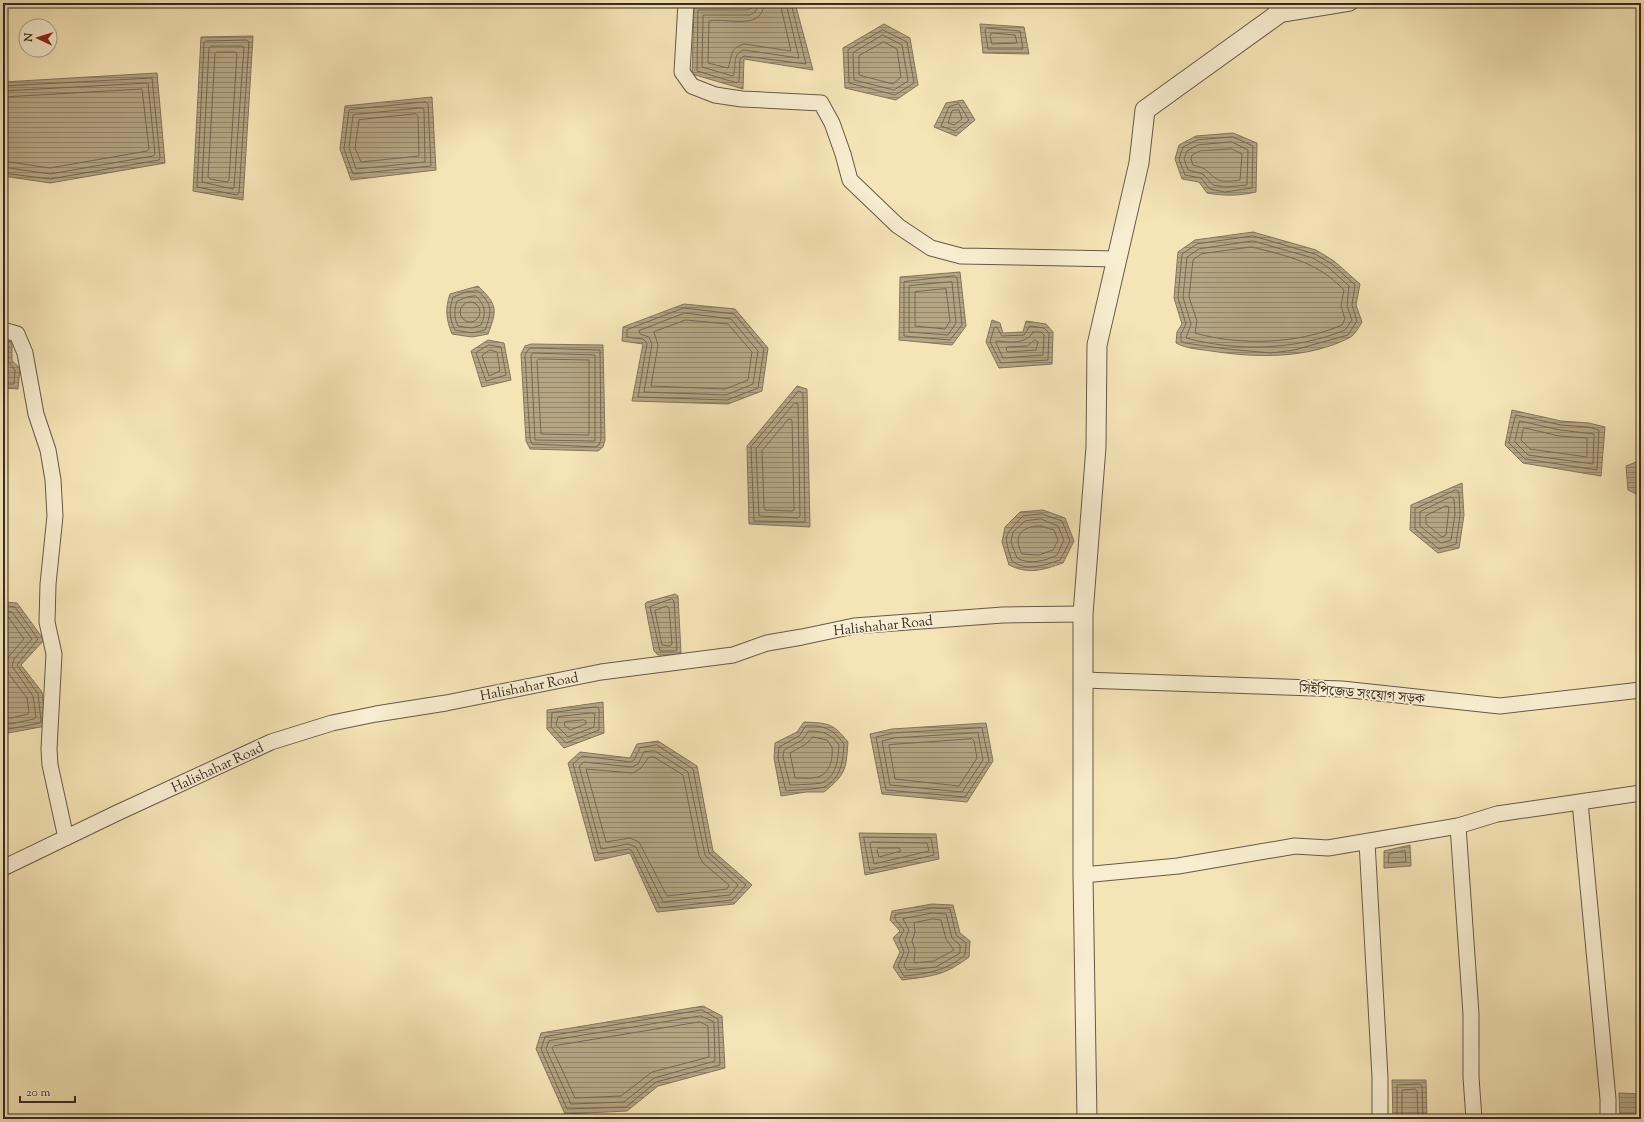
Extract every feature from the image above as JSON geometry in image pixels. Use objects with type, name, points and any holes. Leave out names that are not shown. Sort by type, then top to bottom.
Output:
[{"type":"street","points":[[686,3],[682,72],[692,86],[715,95],[735,98],[821,103],[832,123],[844,154],[850,180],[898,226],[931,248],[961,256],[1117,259]]},
{"type":"street","points":[[1087,1119],[1083,875],[1083,614],[1096,446],[1097,346],[1139,162],[1145,110],[1278,9],[1350,3]]},
{"type":"street","points":[[3,330],[17,334],[25,353],[36,414],[48,450],[53,480],[55,516],[48,584],[47,622],[54,654],[49,749],[50,765],[66,838]]},
{"type":"street","name":"Halishahar Road","points":[[3,868],[142,801],[271,742],[332,722],[446,703],[602,672],[733,655],[767,643],[854,626],[1003,615],[1083,614]]},
{"type":"street","name":"সিইপিজেড সংযোগ সড়ক","points":[[1083,680],[1342,689],[1500,706],[1641,690]]},
{"type":"street","points":[[1083,875],[1178,866],[1295,846],[1328,848],[1458,826],[1497,814],[1641,793]]},
{"type":"street","points":[[1580,802],[1608,1099],[1608,1119]]},
{"type":"street","points":[[1458,826],[1471,1014],[1471,1077],[1474,1119]]},
{"type":"street","points":[[1367,842],[1376,1027],[1380,1077],[1380,1119]]},
{"type":"water","points":[[750,3],[795,3],[813,70],[744,59],[743,89],[692,74],[694,5],[748,7]]},
{"type":"water","points":[[884,24],[910,38],[918,85],[896,100],[845,88],[843,48]]},
{"type":"water","points":[[980,24],[1024,27],[1029,54],[983,53]]},
{"type":"water","points":[[253,36],[243,200],[193,191],[201,37]]},
{"type":"water","points":[[157,73],[165,163],[50,183],[3,176],[3,82]]},
{"type":"water","points":[[432,97],[436,170],[351,180],[340,149],[345,106]]},
{"type":"water","points":[[963,100],[975,120],[956,136],[934,127],[946,103]]},
{"type":"water","points":[[1233,133],[1257,143],[1256,192],[1232,195],[1207,193],[1199,182],[1182,179],[1175,159],[1179,145],[1196,136]]},
{"type":"water","points":[[1253,232],[1316,250],[1334,261],[1360,284],[1356,305],[1362,322],[1353,335],[1333,345],[1316,350],[1264,356],[1189,348],[1176,343],[1177,332],[1182,324],[1174,298],[1178,252],[1195,240]]},
{"type":"water","points":[[960,272],[966,326],[952,345],[899,340],[900,277]]},
{"type":"water","points":[[478,286],[489,298],[494,308],[493,319],[488,334],[472,337],[452,334],[448,324],[447,314],[447,304],[450,294]]},
{"type":"water","points":[[684,304],[735,309],[768,348],[762,391],[728,404],[632,401],[643,344],[622,341],[623,327]]},
{"type":"water","points":[[992,320],[1000,323],[1003,333],[1023,332],[1026,321],[1046,324],[1053,332],[1052,364],[999,368],[986,342]]},
{"type":"water","points":[[3,340],[12,342],[12,361],[20,368],[18,389],[3,388]]},
{"type":"water","points":[[488,340],[504,343],[511,380],[482,387],[471,351]]},
{"type":"water","points":[[531,344],[603,345],[605,440],[603,447],[598,451],[530,449],[526,441],[521,354],[525,346]]},
{"type":"water","points":[[797,386],[807,389],[810,527],[749,524],[747,446]]},
{"type":"water","points":[[1512,410],[1561,421],[1589,423],[1605,427],[1601,476],[1523,463],[1505,445]]},
{"type":"water","points":[[1641,460],[1641,496],[1628,490],[1626,466]]},
{"type":"water","points":[[1462,483],[1464,515],[1459,548],[1438,553],[1410,530],[1411,505]]},
{"type":"water","points":[[1043,510],[1065,518],[1074,541],[1063,563],[1030,571],[1009,565],[1002,542],[1005,527],[1020,512]]},
{"type":"water","points":[[675,594],[678,596],[681,653],[680,655],[658,655],[654,651],[645,604],[647,602]]},
{"type":"water","points":[[3,602],[17,603],[44,640],[21,665],[42,692],[46,726],[8,733],[3,730]]},
{"type":"water","points":[[603,702],[604,733],[564,748],[547,729],[547,710]]},
{"type":"water","points":[[804,722],[829,725],[838,731],[848,742],[844,771],[837,781],[824,792],[806,792],[781,796],[774,758],[775,743],[797,732]]},
{"type":"water","points":[[986,723],[993,761],[967,802],[882,794],[870,734],[892,729]]},
{"type":"water","points":[[658,741],[697,766],[713,851],[752,885],[734,904],[657,912],[630,853],[595,861],[568,763],[580,752],[630,758],[637,744]]},
{"type":"water","points":[[859,833],[936,834],[939,859],[865,875]]},
{"type":"water","points":[[1410,845],[1411,866],[1384,868],[1384,851]]},
{"type":"water","points":[[932,904],[953,905],[960,933],[970,941],[969,957],[945,972],[902,980],[893,967],[900,952],[893,938],[900,931],[890,920],[892,911]]},
{"type":"water","points":[[703,1006],[722,1016],[725,1068],[658,1086],[627,1111],[565,1114],[536,1049],[541,1033]]},
{"type":"water","points":[[1392,1080],[1426,1080],[1427,1119],[1393,1119]]},
{"type":"water","points":[[1619,1093],[1641,1094],[1641,1119],[1620,1119]]}]
